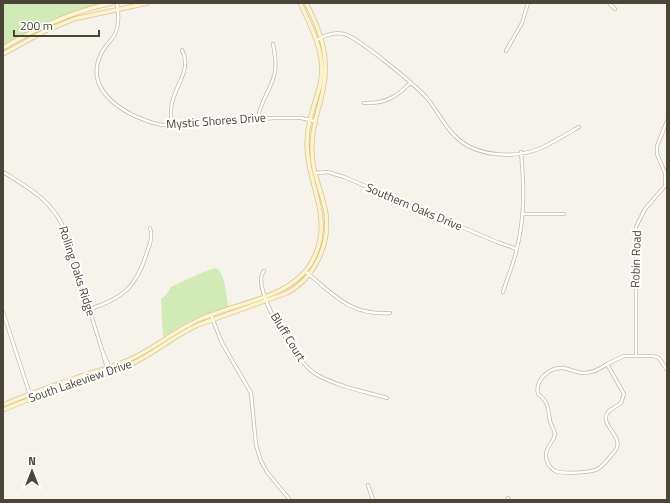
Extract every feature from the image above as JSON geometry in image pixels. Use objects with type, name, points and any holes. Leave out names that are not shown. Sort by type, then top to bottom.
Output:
[{"type":"street","points":[[3,48],[43,25],[71,13],[113,3]]},
{"type":"street","name":"Mystic Shores Drive","points":[[117,3],[117,30],[101,54],[98,77],[102,89],[115,105],[154,124],[172,125],[258,118],[292,118],[314,121]]},
{"type":"street","points":[[3,54],[58,25],[118,9],[148,3]]},
{"type":"street","name":"South Lakeview Drive","points":[[3,405],[109,370],[162,343],[179,329],[284,289],[305,271],[316,254],[320,240],[322,223],[320,203],[310,175],[307,150],[309,120],[321,76],[321,59],[317,40],[300,3]]},
{"type":"street","name":"South Lakeview Drive","points":[[212,317],[266,301],[294,290],[310,275],[320,257],[326,229],[325,209],[315,173],[311,148],[314,121],[323,91],[326,74],[325,46],[306,3]]},
{"type":"street","points":[[506,51],[522,24],[528,3]]},
{"type":"street","points":[[610,3],[615,9]]},
{"type":"street","points":[[317,40],[332,34],[342,34],[354,38],[427,97],[451,132],[465,144],[483,152],[494,154],[521,152],[541,148],[579,127]]},
{"type":"street","points":[[258,118],[259,109],[274,76],[275,56],[273,44]]},
{"type":"street","points":[[172,125],[172,104],[184,73],[185,56],[182,50]]},
{"type":"street","points":[[364,103],[383,102],[398,94],[410,83]]},
{"type":"street","name":"Robin Road","points":[[636,355],[636,227],[645,209],[664,186],[665,173],[657,154],[657,146],[667,121]]},
{"type":"street","points":[[503,292],[517,248],[523,214],[524,185],[521,152]]},
{"type":"street","name":"Rolling Oaks Ridge","points":[[3,172],[44,199],[58,214],[64,228],[109,370]]},
{"type":"street","name":"Southern Oaks Drive","points":[[310,175],[328,172],[344,176],[490,239],[517,248]]},
{"type":"street","points":[[523,214],[564,214]]},
{"type":"street","points":[[90,309],[113,300],[136,280],[150,242],[150,228]]},
{"type":"street","name":"Bluff Court","points":[[264,271],[260,280],[266,301],[295,352],[311,371],[329,380],[387,398]]},
{"type":"street","points":[[305,271],[348,306],[371,313],[390,313]]},
{"type":"street","points":[[3,312],[30,396]]},
{"type":"street","points":[[212,317],[220,338],[251,393],[256,445],[261,461],[267,472],[290,500]]},
{"type":"street","points":[[607,364],[624,394],[621,403],[608,412],[606,416],[608,424],[617,438],[616,450],[600,467],[593,471],[557,472],[551,468],[546,456],[546,450],[555,434],[550,422],[549,408],[543,398],[538,394],[537,388],[543,375],[556,369],[563,368],[584,373],[595,372],[607,364],[619,357],[636,355],[654,356],[659,358],[667,370]]},
{"type":"street","name":"South Lakeview Drive","points":[[3,410],[30,396]]},
{"type":"street","points":[[368,485],[373,500]]},
{"type":"green space","points":[[3,3],[106,3],[69,14],[3,47]]},
{"type":"green space","points":[[215,268],[221,274],[223,279],[228,307],[190,321],[163,337],[161,299],[166,295],[171,287]]}]
